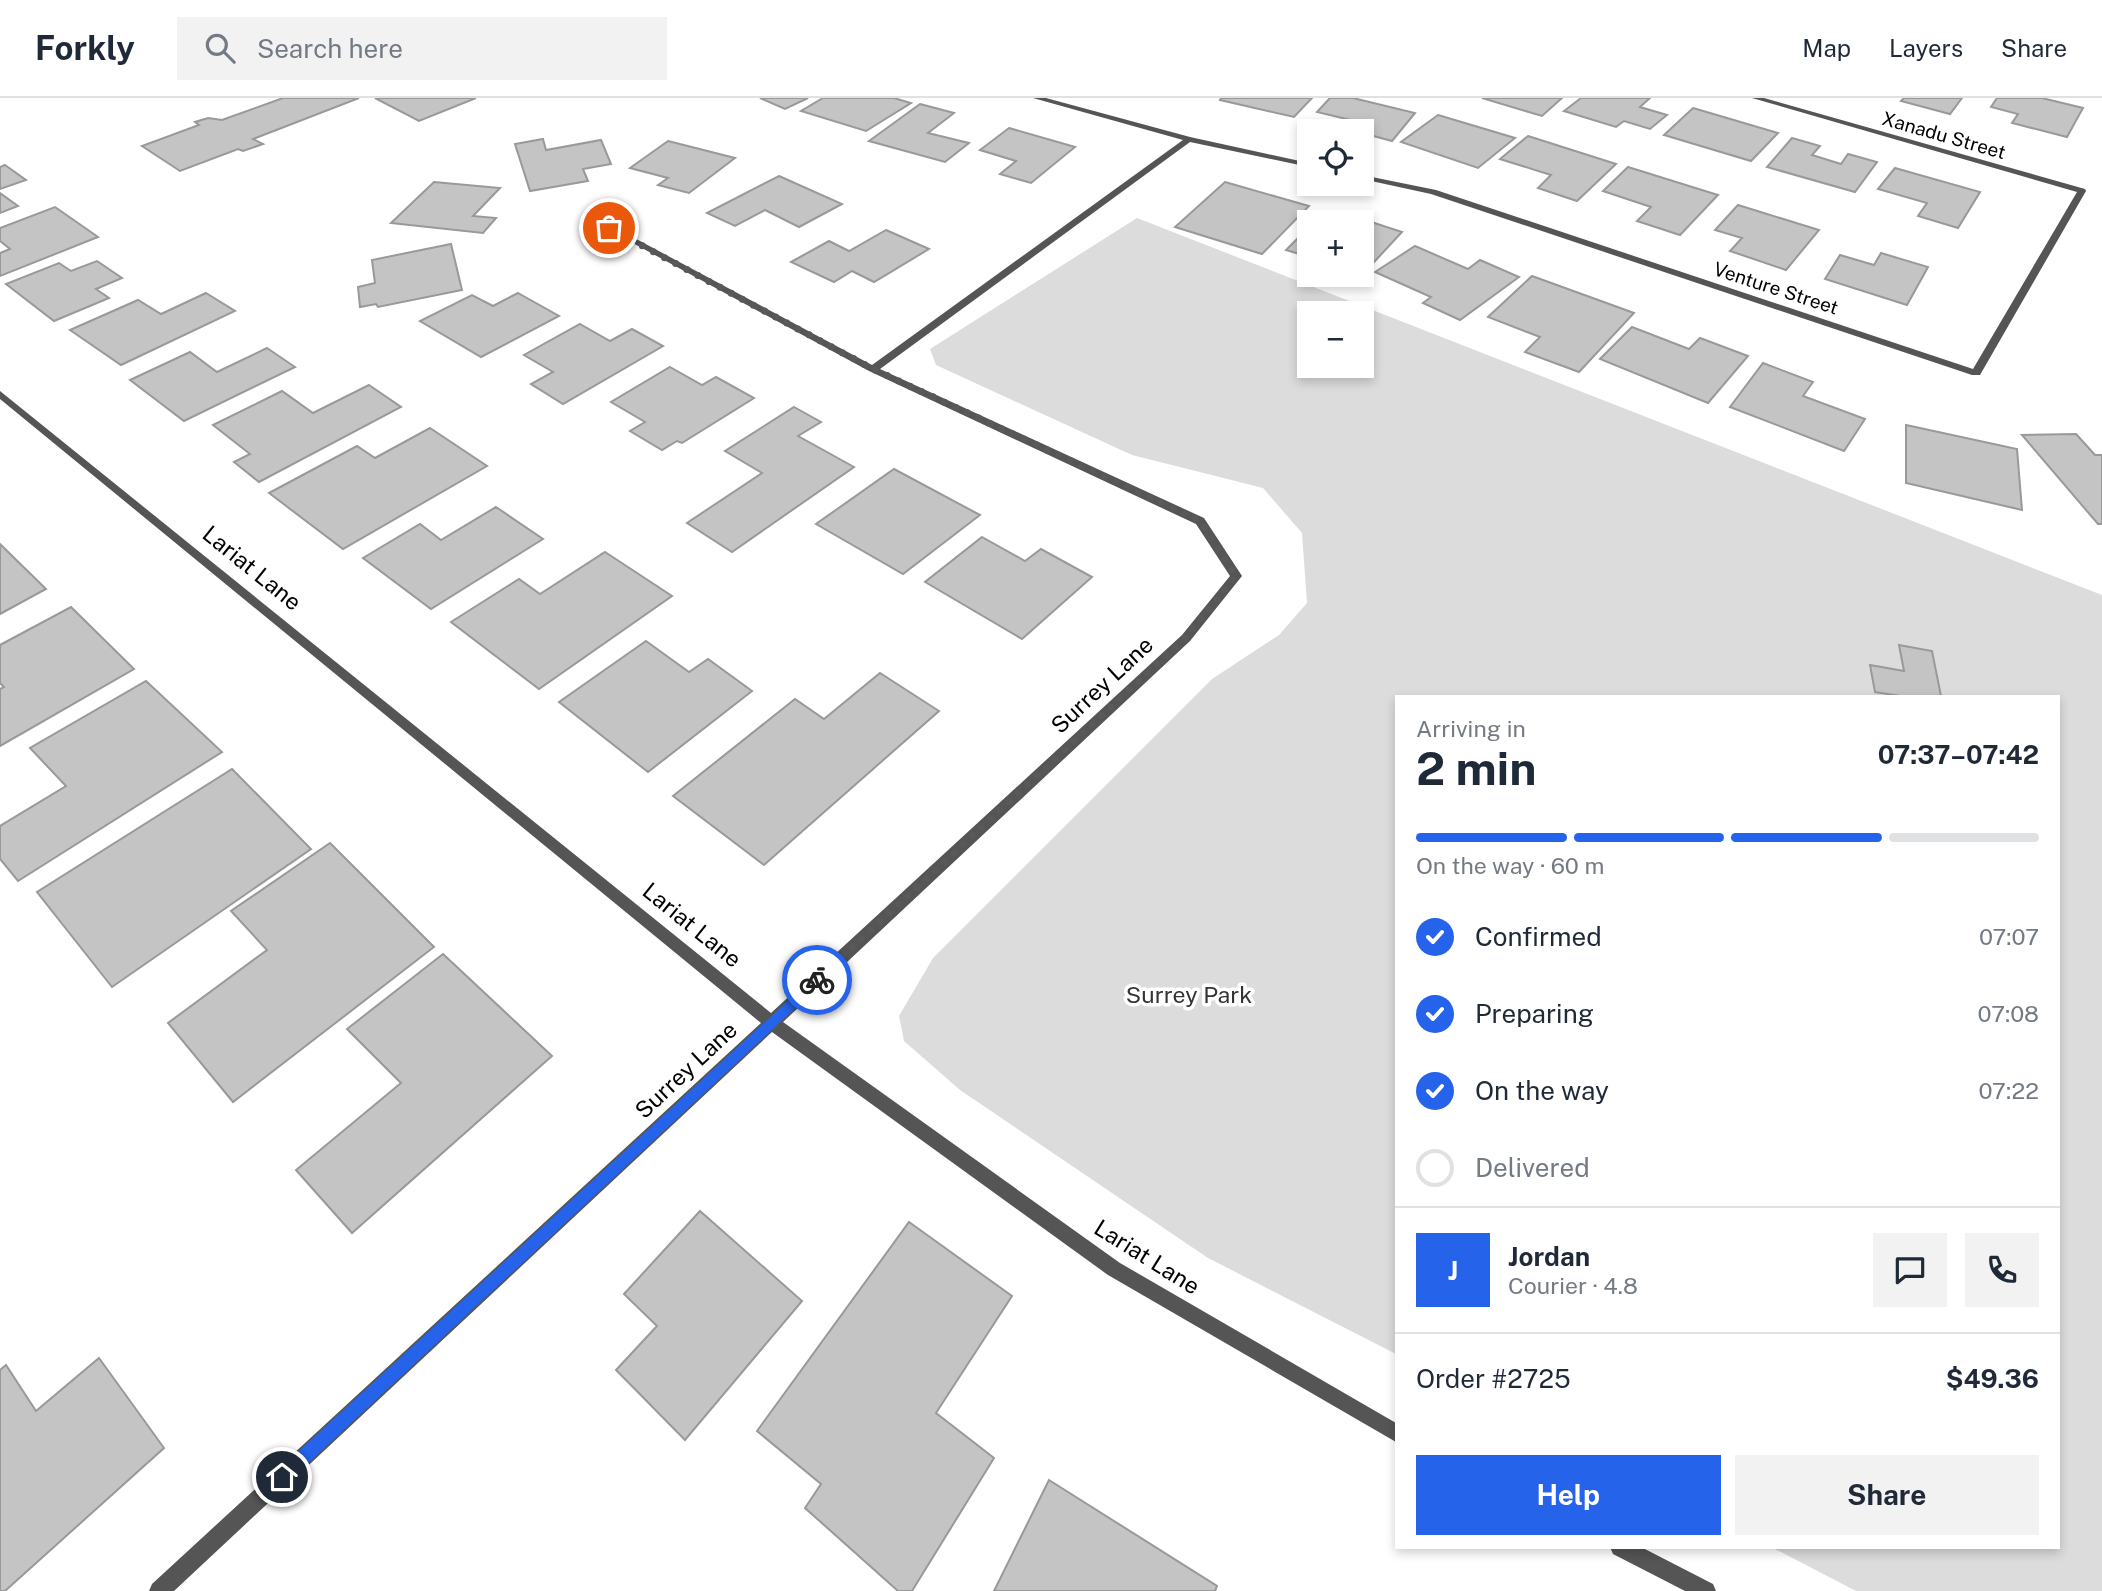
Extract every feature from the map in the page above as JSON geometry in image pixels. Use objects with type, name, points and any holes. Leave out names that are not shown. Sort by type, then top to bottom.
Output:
[{"type":"street","points":[[1037,98],[1189,139],[1297,162]]},
{"type":"street","name":"Xanadu Street","points":[[1756,98],[2082,191]]},
{"type":"street","points":[[609,228],[873,369],[1189,139]]},
{"type":"street","name":"Venture Street","points":[[1374,180],[1433,192],[1976,373],[2082,191]]},
{"type":"street","name":"Surrey Lane","points":[[159,1591],[1185,638],[1236,576],[1200,521],[873,369]]},
{"type":"street","name":"Lariat Lane","points":[[0,394],[771,1022],[1114,1269],[1395,1432]]},
{"type":"street","points":[[1624,1549],[1706,1591]]},
{"type":"green space","name":"Surrey Park","points":[[1137,218],[1297,281],[1297,287],[1314,287],[1349,301],[1297,301],[1297,378],[1374,378],[1374,311],[2102,595],[2102,1591],[1856,1591],[1775,1549],[2060,1549],[2060,695],[1395,695],[1395,1353],[1208,1258],[960,1090],[904,1041],[899,1016],[933,958],[1212,679],[1279,635],[1307,603],[1302,533],[1263,488],[1132,455],[936,365],[930,349]]},
{"type":"building","points":[[283,98],[359,98],[253,139],[263,144],[243,151],[238,149],[180,171],[142,146],[199,125],[195,122],[208,118],[222,120]]},
{"type":"building","points":[[375,98],[476,98],[419,121]]},
{"type":"building","points":[[760,98],[808,98],[785,109]]},
{"type":"building","points":[[823,98],[894,98],[911,103],[866,131],[801,111]]},
{"type":"building","points":[[1312,98],[1294,117],[1220,100]]},
{"type":"building","points":[[1330,98],[1353,98],[1415,113],[1392,141],[1374,136],[1374,119],[1346,119],[1317,112]]},
{"type":"building","points":[[1482,98],[1562,98],[1542,116]]},
{"type":"building","points":[[1581,98],[1650,98],[1640,107],[1667,115],[1650,129],[1624,121],[1616,127],[1564,111]]},
{"type":"building","points":[[1904,98],[1962,98],[1950,114],[1901,101]]},
{"type":"building","points":[[1997,98],[2042,98],[2083,108],[2067,137],[2012,123],[2018,114],[1991,107]]},
{"type":"building","points":[[920,104],[954,113],[928,133],[969,143],[945,162],[869,141]]},
{"type":"building","points":[[1693,108],[1778,133],[1751,161],[1664,135]]},
{"type":"building","points":[[1438,115],[1515,138],[1478,168],[1401,142]]},
{"type":"building","points":[[1009,128],[1075,147],[1031,183],[1000,174],[1016,161],[980,150]]},
{"type":"building","points":[[1528,136],[1616,164],[1577,201],[1538,188],[1551,175],[1500,159]]},
{"type":"building","points":[[1792,138],[1820,146],[1812,155],[1841,164],[1848,154],[1877,162],[1855,192],[1767,167]]},
{"type":"building","points":[[543,139],[546,150],[601,140],[611,164],[583,169],[588,181],[530,191],[515,144]]},
{"type":"building","points":[[668,141],[735,158],[689,193],[658,185],[668,178],[630,168]]},
{"type":"building","points":[[5,165],[26,180],[0,189],[0,167]]},
{"type":"building","points":[[1628,167],[1718,195],[1680,235],[1637,221],[1651,207],[1603,191]]},
{"type":"building","points":[[1895,168],[1980,192],[1958,228],[1918,216],[1927,203],[1878,189]]},
{"type":"building","points":[[779,176],[842,204],[799,227],[765,210],[735,226],[707,213]]},
{"type":"building","points":[[434,182],[500,188],[473,216],[496,218],[483,233],[391,223]]},
{"type":"building","points":[[1225,182],[1309,206],[1305,210],[1297,210],[1297,218],[1262,254],[1175,227]]},
{"type":"building","points":[[0,193],[18,206],[0,213]]},
{"type":"building","points":[[1738,205],[1819,230],[1786,270],[1730,251],[1742,238],[1715,230]]},
{"type":"building","points":[[55,207],[98,237],[0,276],[0,253],[10,249],[0,241],[0,228]]},
{"type":"building","points":[[1374,223],[1402,232],[1374,262]]},
{"type":"building","points":[[886,230],[929,249],[874,282],[852,271],[834,282],[791,262],[829,241],[849,251]]},
{"type":"building","points":[[1297,239],[1297,253],[1286,250]]},
{"type":"building","points":[[451,244],[462,290],[378,307],[376,304],[360,307],[358,287],[375,283],[372,260]]},
{"type":"building","points":[[1415,246],[1468,269],[1480,260],[1519,277],[1460,320],[1423,303],[1431,297],[1375,272]]},
{"type":"building","points":[[1881,253],[1928,267],[1907,305],[1825,279],[1840,255],[1874,265]]},
{"type":"building","points":[[97,261],[122,278],[96,289],[109,298],[54,321],[6,284],[59,263],[71,271]]},
{"type":"building","points":[[1532,276],[1634,313],[1579,372],[1525,352],[1540,337],[1488,317]]},
{"type":"building","points":[[206,293],[235,311],[121,365],[70,330],[138,300],[161,314]]},
{"type":"building","points":[[518,293],[559,316],[481,357],[420,321],[472,295],[493,306]]},
{"type":"building","points":[[580,324],[610,341],[632,329],[663,346],[563,404],[531,384],[553,372],[524,355]]},
{"type":"building","points":[[1632,327],[1689,349],[1700,338],[1748,356],[1708,403],[1600,359]]},
{"type":"building","points":[[267,348],[295,367],[184,421],[130,380],[190,352],[217,372]]},
{"type":"building","points":[[1763,363],[1813,382],[1803,396],[1865,419],[1844,451],[1730,407]]},
{"type":"building","points":[[670,367],[702,385],[716,377],[754,398],[682,443],[677,441],[662,450],[630,431],[645,422],[611,402]]},
{"type":"building","points":[[369,385],[401,407],[259,482],[234,462],[250,454],[213,425],[282,391],[313,413]]},
{"type":"building","points":[[794,407],[821,422],[798,436],[854,467],[732,552],[687,523],[762,473],[725,451]]},
{"type":"building","points":[[1906,425],[2017,449],[2022,510],[1906,483]]},
{"type":"building","points":[[430,428],[487,466],[343,549],[269,493],[357,446],[375,458]]},
{"type":"building","points":[[2076,434],[2095,455],[2102,455],[2102,524],[2098,524],[2022,435]]},
{"type":"building","points":[[894,469],[980,515],[903,574],[816,524]]},
{"type":"building","points":[[496,507],[543,539],[431,609],[363,558],[420,524],[441,540]]},
{"type":"building","points":[[982,537],[1025,561],[1041,549],[1092,577],[1022,639],[925,582]]},
{"type":"building","points":[[0,544],[46,589],[0,614]]},
{"type":"building","points":[[605,552],[672,596],[539,689],[451,622],[519,579],[540,594]]},
{"type":"building","points":[[71,607],[134,669],[0,746],[0,689],[4,687],[0,683],[0,645]]},
{"type":"building","points":[[646,641],[689,672],[708,659],[752,691],[648,772],[559,702]]},
{"type":"building","points":[[1899,645],[1932,651],[1941,695],[1894,695],[1875,692],[1870,665],[1904,671]]},
{"type":"building","points":[[880,673],[939,711],[764,865],[673,796],[795,699],[824,719]]},
{"type":"building","points":[[146,681],[222,752],[18,881],[0,859],[0,826],[66,786],[30,748]]},
{"type":"building","points":[[232,769],[311,849],[112,987],[37,892]]},
{"type":"building","points":[[330,843],[434,947],[233,1102],[168,1023],[267,950],[231,911]]},
{"type":"building","points":[[443,954],[552,1056],[352,1233],[296,1170],[401,1083],[347,1029]]},
{"type":"building","points":[[700,1211],[802,1301],[685,1440],[616,1370],[657,1326],[624,1294]]},
{"type":"building","points":[[909,1222],[1012,1296],[936,1413],[994,1458],[912,1591],[898,1591],[805,1508],[821,1484],[757,1431]]},
{"type":"building","points":[[99,1358],[164,1448],[5,1591],[0,1591],[0,1370],[6,1365],[36,1411]]},
{"type":"building","points":[[1049,1480],[1217,1586],[1215,1591],[994,1591]]},
{"type":"way so far","points":[[609,228],[873,369],[1200,521],[1236,576],[1185,638],[817,980]]},
{"type":"route","points":[[282,1477],[817,980]]}]
